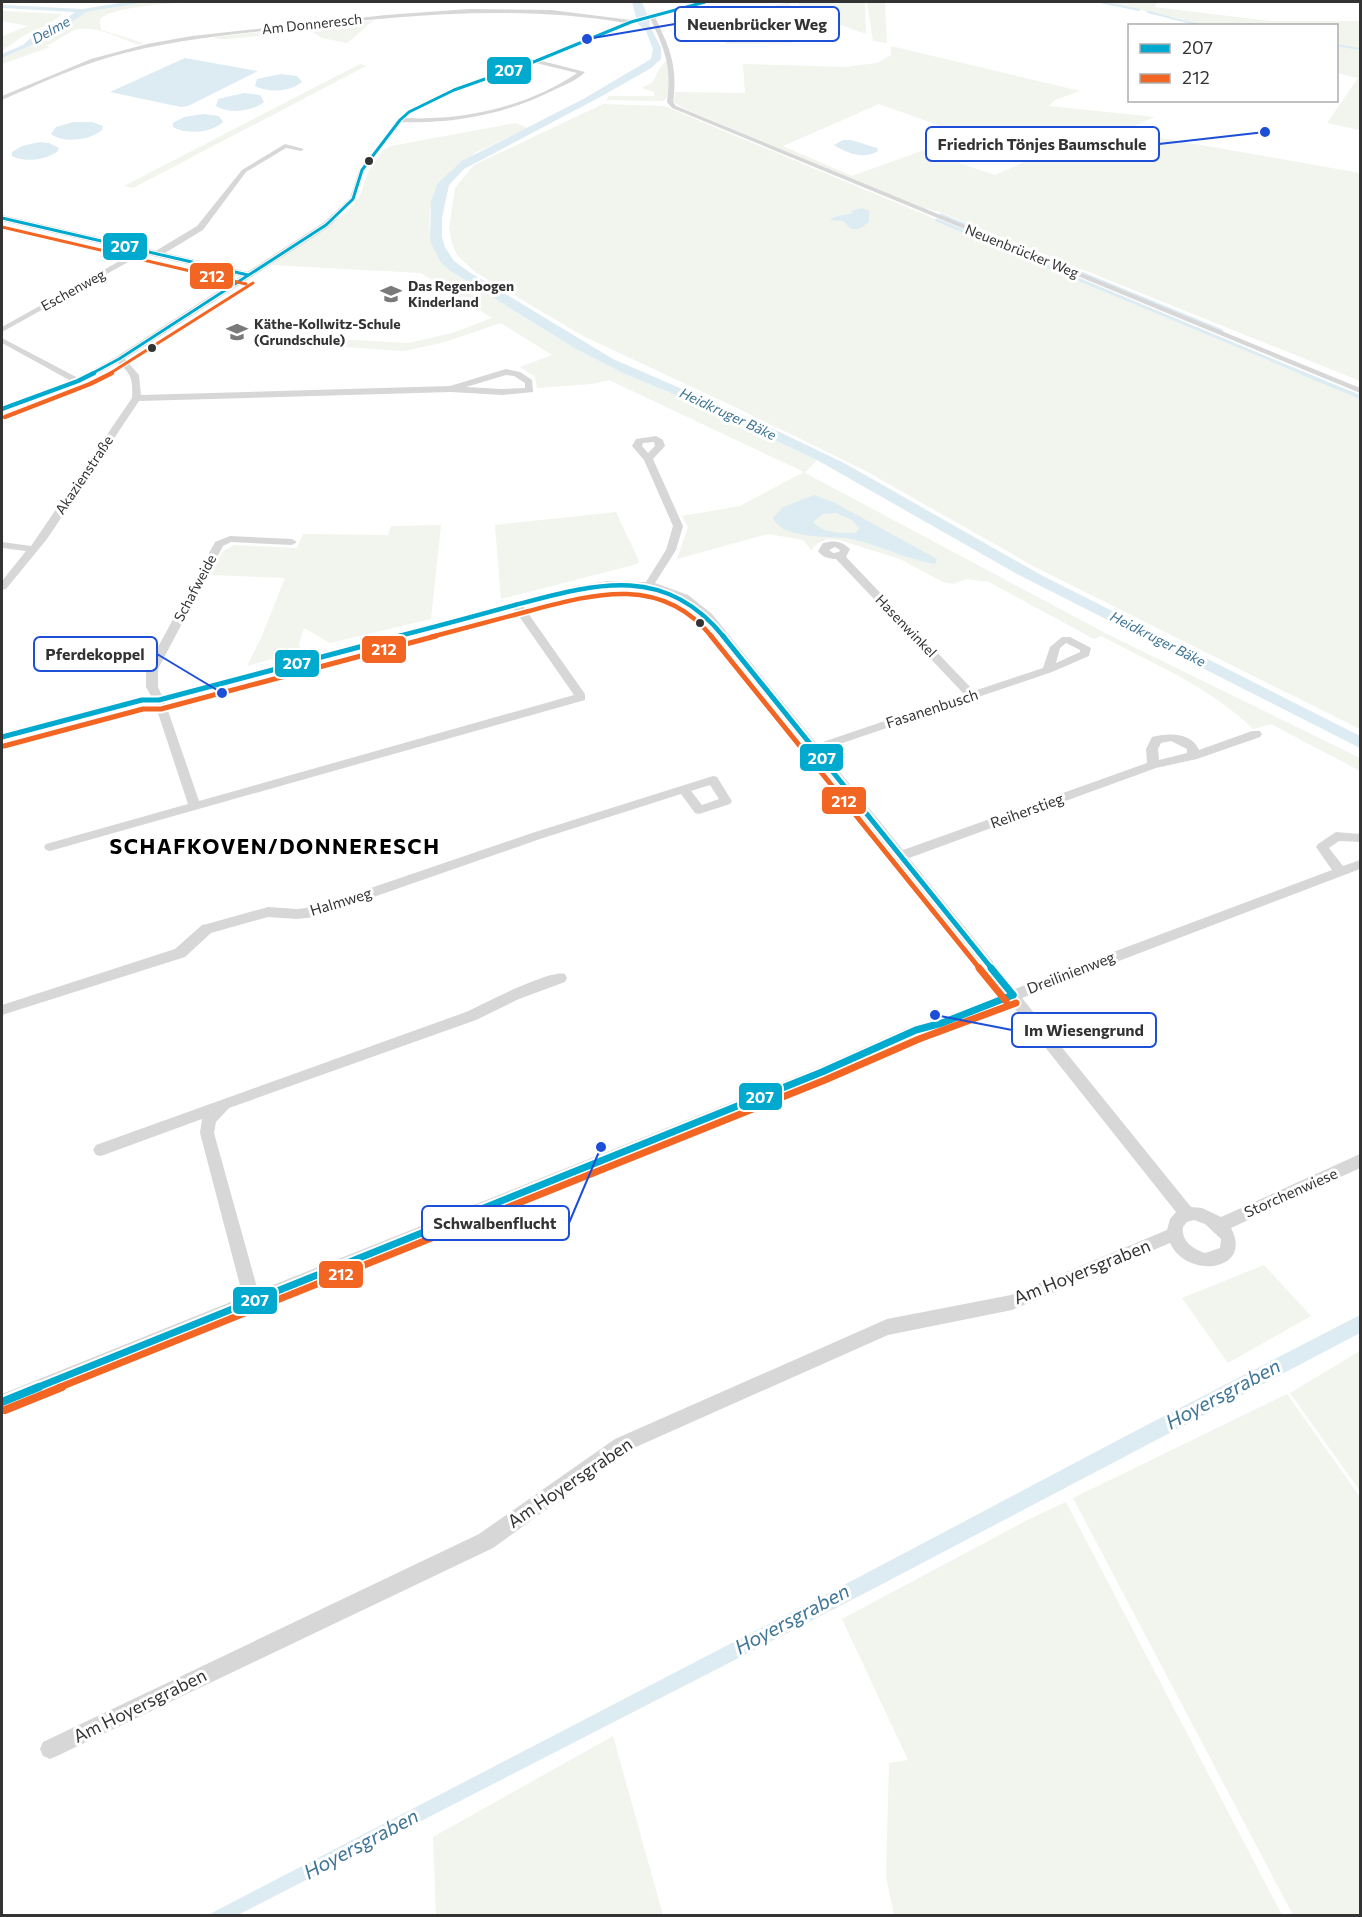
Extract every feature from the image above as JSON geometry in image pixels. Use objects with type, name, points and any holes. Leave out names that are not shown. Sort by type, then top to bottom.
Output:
[{"type":"street","points":[[2,409],[78,381],[119,359],[326,225],[347,207],[356,195],[362,170],[400,120],[426,102],[536,61],[633,21],[705,2]]},
{"type":"street","name":"Am Donneresch","points":[[2,98],[99,58],[150,45],[206,36],[480,7],[552,9],[633,21]]},
{"type":"street","name":"Neuenbrücker Weg","points":[[652,16],[673,62],[674,79],[670,102],[674,107],[1360,391]]},
{"type":"street","points":[[400,120],[445,120],[512,107],[582,72],[536,61]]},
{"type":"street","points":[[157,254],[200,228],[237,179],[252,166],[285,146],[301,149]]},
{"type":"street","points":[[2,218],[248,275]]},
{"type":"street","name":"Eschenweg","points":[[2,330],[144,251]]},
{"type":"street","points":[[2,340],[78,381]]},
{"type":"street","points":[[119,359],[133,369],[137,381],[136,398],[451,389],[491,392],[530,390],[529,382],[517,374],[506,372],[451,389]]},
{"type":"street","name":"Akazienstraße","points":[[2,587],[33,549],[136,398]]},
{"type":"street","points":[[648,459],[678,526],[677,538],[669,558],[650,585]]},
{"type":"street","name":"Schafweide","points":[[194,805],[159,700],[152,687],[152,669],[219,544],[230,539],[292,542]]},
{"type":"street","points":[[2,545],[33,549]]},
{"type":"street","name":"Hasenwinkel","points":[[839,556],[972,696]]},
{"type":"street","points":[[2,737],[142,700],[159,700],[517,605],[606,584],[650,585],[681,596],[698,606],[816,748],[1187,1214]]},
{"type":"street","points":[[50,847],[581,697],[517,605]]},
{"type":"street","name":"Fasanenbusch","points":[[816,748],[1048,670]]},
{"type":"street","name":"Reiherstieg","points":[[900,856],[1153,765],[1193,756],[1256,734]]},
{"type":"street","points":[[1153,765],[1152,749],[1156,740],[1170,736],[1179,737],[1193,748],[1193,756]]},
{"type":"street","name":"Halmweg","points":[[2,1010],[180,952],[207,929],[268,912],[297,914],[316,912],[536,836],[684,790]]},
{"type":"street","points":[[1340,872],[1322,847],[1336,836],[1360,838]]},
{"type":"street","name":"Dreilinienweg","points":[[2,1402],[252,1299],[822,1072],[916,1030],[942,1023],[1360,864]]},
{"type":"street","points":[[101,1150],[471,1016],[513,995],[560,978]]},
{"type":"street","points":[[224,1104],[209,1119],[207,1133],[252,1299]]},
{"type":"street","name":"Storchenwiese","points":[[1221,1225],[1360,1161]]},
{"type":"street","points":[[1202,1213],[1221,1225],[1227,1235],[1228,1247],[1223,1254],[1212,1260],[1200,1259],[1187,1253],[1177,1242],[1174,1234],[1177,1220],[1187,1214],[1202,1213]]},
{"type":"street","name":"Am Hoyersgraben","points":[[50,1749],[486,1540],[621,1445],[887,1327],[1012,1302],[1174,1234]]},
{"type":"shaded area","points":[[147,2],[190,2],[129,8],[100,19],[101,30],[144,43],[139,45],[107,33],[82,29],[75,30],[46,46],[50,47],[2,64],[2,58],[32,45],[40,37],[62,29],[86,12]]},
{"type":"shaded area","points":[[789,2],[793,12],[796,41],[792,43],[726,44],[719,20],[739,20],[745,13]]},
{"type":"shaded area","points":[[798,2],[865,2],[866,34],[806,13],[801,10]]},
{"type":"shaded area","points":[[867,2],[885,2],[887,43],[873,41]]},
{"type":"shaded area","points":[[1105,2],[1158,2],[1154,7],[1270,21],[1360,21],[1360,130],[1327,123],[1358,78],[1338,73],[1338,24],[1196,24]]},
{"type":"shaded area","points":[[2,11],[62,14],[2,50],[2,36],[28,26],[2,21]]},
{"type":"shaded area","points":[[374,20],[347,43],[322,38],[311,31],[228,39],[214,37]]},
{"type":"shaded area","points":[[891,46],[1080,91],[1055,100],[1049,106],[1155,117],[1122,131],[1360,173],[1360,381],[937,211],[922,208],[673,102],[675,92],[745,93],[743,64],[845,67],[877,63],[891,55]],"holes":[[[879,104],[966,135],[852,176],[783,146]],[[1028,135],[1062,145],[995,175],[959,163]]]},
{"type":"shaded area","points":[[665,62],[670,62],[669,95],[664,101],[607,100],[609,96],[654,96],[654,92],[642,88],[653,82]]},
{"type":"shaded area","points":[[360,64],[366,66],[133,188],[124,186]]},
{"type":"shaded area","points":[[603,104],[664,106],[1360,396],[1360,729],[1035,567],[864,470],[583,336],[475,272],[457,255],[452,243],[449,229],[455,188],[474,165]]},
{"type":"shaded area","points":[[516,123],[527,128],[475,153],[434,190],[430,212],[430,233],[441,261],[449,270],[576,349],[625,374],[700,405],[817,460],[805,473],[1107,634],[1360,758],[1360,771],[1271,724],[1253,729],[1219,701],[1181,677],[1101,636],[1094,639],[989,582],[966,579],[953,584],[943,582],[900,559],[839,540],[828,539],[818,543],[811,550],[803,540],[768,534],[677,559],[688,527],[682,516],[740,506],[804,472],[609,380],[592,384],[537,388],[535,377],[520,367],[552,355],[501,323],[445,342],[404,351],[330,346],[333,339],[409,343],[452,333],[492,318],[421,273],[271,265],[347,212],[361,194],[368,172],[383,150],[391,146]]},
{"type":"shaded area","points":[[616,512],[639,561],[637,564],[501,599],[495,525]]},
{"type":"shaded area","points":[[441,525],[431,619],[330,643],[304,628],[299,644],[301,651],[247,666],[285,578],[210,575],[223,551],[234,545],[297,548],[303,534],[388,535],[391,526]]},
{"type":"shaded area","points":[[1264,1265],[1311,1316],[1228,1363],[1182,1298]]},
{"type":"shaded area","points":[[1360,1351],[1360,1491],[1290,1393]]},
{"type":"shaded area","points":[[1287,1394],[1360,1497],[1360,1915],[1293,1915],[1073,1498]]},
{"type":"shaded area","points":[[1066,1502],[1282,1915],[894,1915],[886,1877],[889,1763],[908,1760],[842,1619],[1029,1519]]},
{"type":"shaded area","points":[[613,1736],[663,1915],[436,1915],[433,1837]]},
{"type":"water","name":"Delme","points":[[126,2],[147,2],[86,12],[62,29],[41,37],[32,45],[2,58],[2,54],[23,45],[34,35],[56,27],[75,12],[2,8],[2,5],[83,9]]},
{"type":"water","name":"Heidkruger Bäke","points":[[632,2],[642,2],[650,21],[649,24],[661,48],[661,59],[651,68],[602,96],[464,169],[449,185],[442,218],[442,237],[454,261],[613,359],[763,424],[844,463],[1041,575],[1360,736],[1360,748],[1017,574],[817,460],[700,405],[625,374],[576,349],[449,270],[440,261],[430,241],[431,201],[437,184],[462,161],[585,98],[651,59],[653,49],[646,31],[638,24]]},
{"type":"water","points":[[185,58],[258,71],[188,106],[181,107],[110,92]]},
{"type":"water","points":[[281,74],[297,76],[302,82],[291,88],[279,90],[266,90],[255,86],[257,79]]},
{"type":"water","points":[[244,93],[260,95],[264,102],[240,111],[221,109],[216,106],[218,99]]},
{"type":"water","points":[[203,114],[219,116],[223,122],[212,129],[199,132],[179,130],[173,127],[173,123],[184,117]]},
{"type":"water","points":[[73,122],[92,122],[103,126],[102,130],[97,133],[77,140],[63,139],[51,134],[56,127]]},
{"type":"water","points":[[843,140],[851,140],[877,148],[878,151],[861,155],[844,151],[834,145]]},
{"type":"water","points":[[40,142],[59,148],[58,151],[36,160],[12,156],[12,152],[22,146]]},
{"type":"water","points":[[862,208],[869,211],[869,222],[859,229],[851,229],[843,221],[830,220],[853,213],[851,211]]},
{"type":"water","points":[[814,495],[835,503],[937,559],[935,564],[912,559],[857,540],[806,535],[786,530],[773,518],[783,507]],"holes":[[[836,513],[852,520],[859,528],[856,533],[827,531],[813,522],[823,514]]]},
{"type":"water","name":"Hoyersgraben","points":[[1360,1315],[1360,1333],[869,1591],[238,1915],[208,1915],[861,1576]]},
{"type":"waterway","points":[[1100,2],[1139,10]]},
{"type":"waterway","points":[[1148,12],[1195,24]]},
{"type":"waterway","points":[[1338,45],[1360,49]]},
{"type":"waterway","points":[[941,215],[1222,331]]},
{"type":"waterway","points":[[937,220],[1305,374]]},
{"type":"waterway","points":[[1302,373],[1360,397]]},
{"type":"transit line","name":"207","points":[[2,409],[78,381],[119,359],[326,225],[353,199],[362,170],[400,120],[409,112],[454,90],[536,61],[631,22],[705,2]]},
{"type":"transit line","name":"207","points":[[2,218],[248,275]]},
{"type":"transit line","name":"212","points":[[2,227],[246,284]]},
{"type":"transit line","name":"212","points":[[5,417],[90,384],[123,367],[253,283]]},
{"type":"transit line","name":"207","points":[[2,737],[142,700],[159,700],[576,589],[632,585],[664,591],[680,598],[711,621],[1013,995]]},
{"type":"transit line","name":"212","points":[[4,746],[143,709],[161,709],[578,598],[630,593],[646,595],[675,606],[704,627],[1006,1001]]},
{"type":"transit line","name":"207","points":[[2,1402],[822,1072],[916,1030],[942,1023],[1013,995]]},
{"type":"transit line","name":"212","points":[[5,1410],[825,1080],[919,1039],[1016,1003]]},
{"type":"place","name":"Neuenbrücker Weg","points":[[587,39]]},
{"type":"place","name":"Friedrich Tönjes Baumschule","points":[[1265,132]]},
{"type":"place","name":"Das Regenbogen Kinderland","points":[[391,294]]},
{"type":"place","name":"Käthe-Kollwitz-Schule (Grundschule)","points":[[237,332]]},
{"type":"place","name":"Pferdekoppel","points":[[222,693]]},
{"type":"place","name":"Im Wiesengrund","points":[[935,1015]]},
{"type":"place","name":"Schwalbenflucht","points":[[601,1147]]},
{"type":"district","name":"SCHAFKOVEN/DONNERESCH","points":[[275,847]]}]
